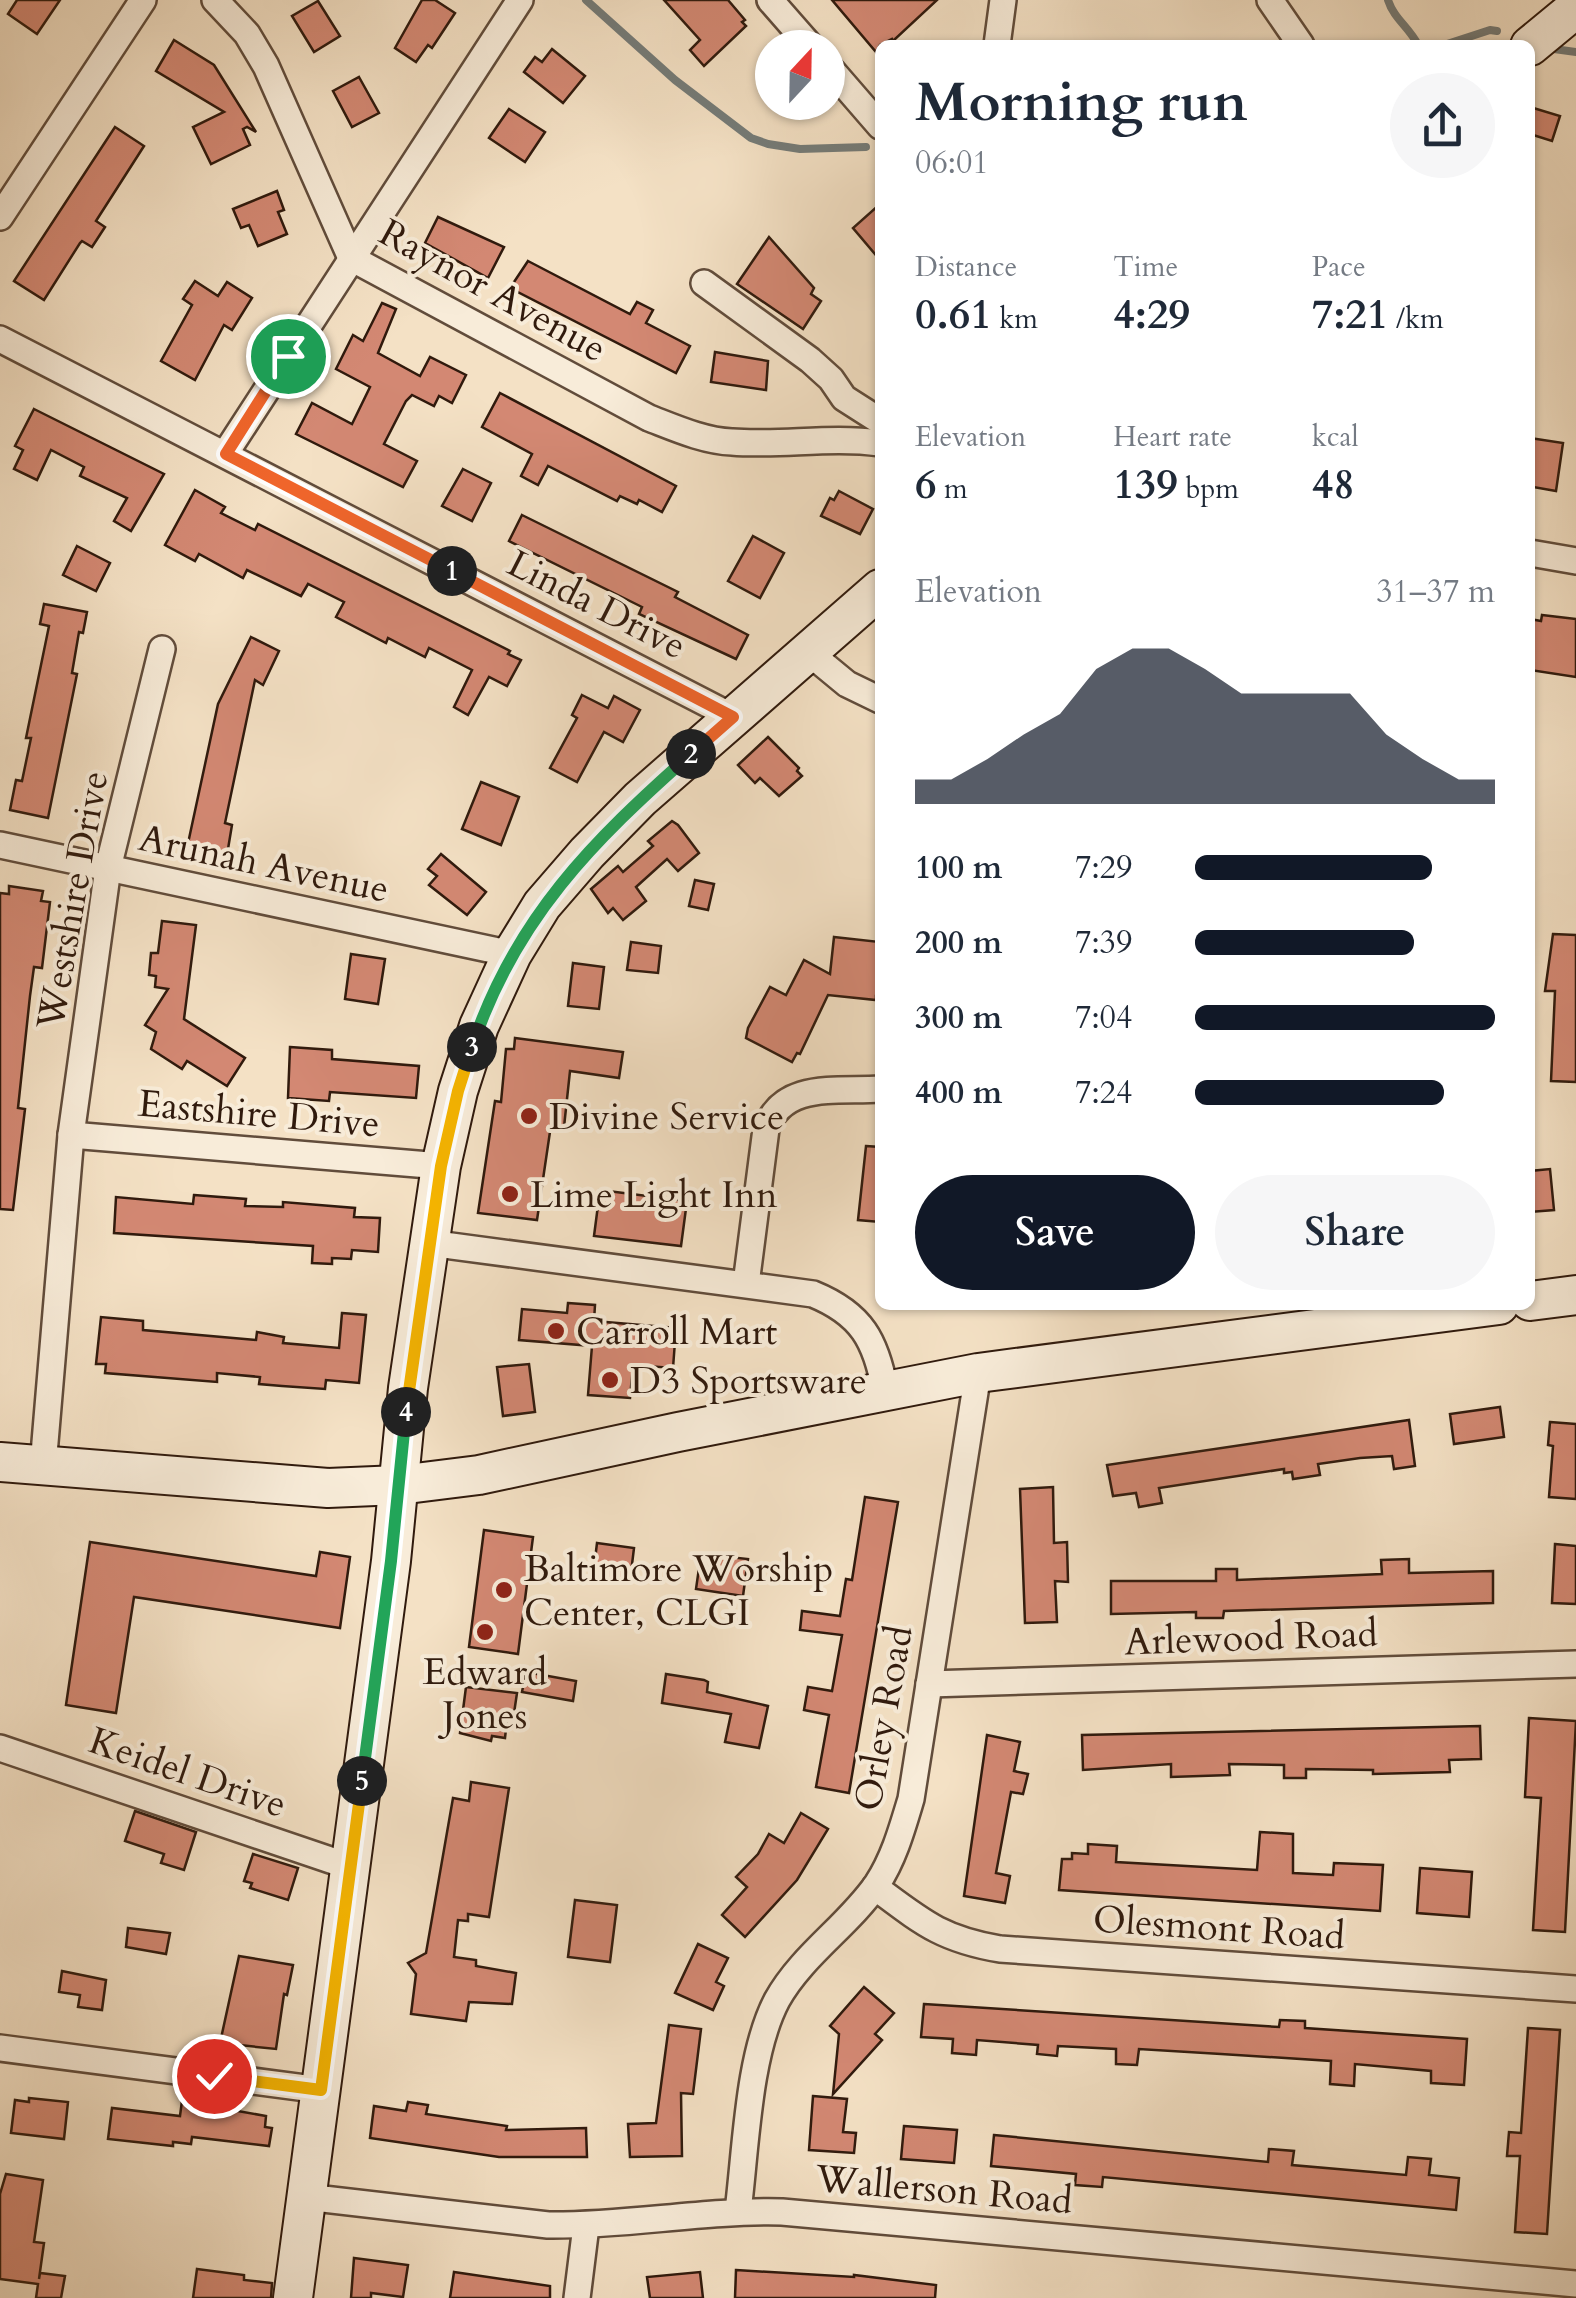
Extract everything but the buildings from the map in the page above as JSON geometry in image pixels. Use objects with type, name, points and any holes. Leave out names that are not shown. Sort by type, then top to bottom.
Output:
[{"type":"main road","points":[[1535,40],[1562,9]]},
{"type":"main road","points":[[294,2298],[399,1485],[408,1388],[441,1166],[468,1058],[512,954],[542,905],[587,853],[640,800],[875,594]]},
{"type":"main road","points":[[1535,1300],[1576,1295]]},
{"type":"main road","points":[[0,1462],[328,1488],[399,1485],[479,1475],[978,1373],[1461,1310]]},
{"type":"street","points":[[0,217],[143,0]]},
{"type":"street","name":"Raynor Avenue","points":[[215,0],[247,34],[266,66],[351,258],[650,418],[687,432],[728,442],[850,439],[875,443]]},
{"type":"street","points":[[226,454],[520,0]]},
{"type":"street","points":[[770,0],[796,30]]},
{"type":"street","points":[[999,40],[1003,0]]},
{"type":"street","points":[[1270,0],[1298,40]]},
{"type":"street","points":[[845,86],[875,120]]},
{"type":"street","points":[[704,283],[810,360],[831,378],[844,398],[875,418]]},
{"type":"street","name":"Linda Drive","points":[[0,339],[733,717]]},
{"type":"street","points":[[1535,554],[1576,561]]},
{"type":"street","name":"Westshire Drive","points":[[42,1466],[71,1135],[108,868],[162,649]]},
{"type":"street","points":[[808,651],[846,684],[875,698]]},
{"type":"street","name":"Arunah Avenue","points":[[0,845],[512,954]]},
{"type":"street","points":[[746,1284],[766,1129],[772,1111],[794,1095],[875,1089]]},
{"type":"street","name":"Eastshire Drive","points":[[71,1135],[441,1166]]},
{"type":"street","points":[[430,1244],[814,1294],[853,1317],[878,1356],[885,1390]]},
{"type":"street","name":"Orley Road","points":[[738,2211],[766,2023],[800,1968],[875,1887],[893,1857],[911,1799],[978,1373]]},
{"type":"street","name":"Arlewood Road","points":[[928,1684],[1576,1664]]},
{"type":"street","name":"Keidel Drive","points":[[0,1748],[351,1866]]},
{"type":"street","name":"Olesmont Road","points":[[875,1887],[926,1926],[962,1943],[1000,1949],[1576,1989]]},
{"type":"street","points":[[0,2048],[321,2090]]},
{"type":"street","name":"Wallerson Road","points":[[306,2197],[548,2225],[586,2226],[738,2211],[782,2212],[1576,2284]]},
{"type":"street","points":[[577,2298],[586,2226]]},
{"type":"waterway","points":[[586,0],[675,80],[751,138],[800,149],[866,147]]},
{"type":"waterway","points":[[1388,0],[1415,40]]},
{"type":"waterway","points":[[1459,40],[1497,31]]},
{"type":"waterway","points":[[1554,49],[1576,52]]},
{"type":"place","name":"Divine Service","points":[[529,1116]]},
{"type":"place","name":"Lime Light Inn","points":[[510,1194]]},
{"type":"place","name":"Carroll Mart","points":[[556,1331]]},
{"type":"place","name":"D3 Sportsware","points":[[610,1380]]},
{"type":"place","name":"Baltimore Worship Center, CLGI","points":[[504,1590]]},
{"type":"place","name":"Edward Jones","points":[[485,1632]]},
{"type":"route","points":[[214,2076],[321,2090],[391,1561],[408,1388],[441,1166],[458,1091],[480,1026],[512,954],[542,905],[640,800],[733,717],[226,454],[288,356]]}]
